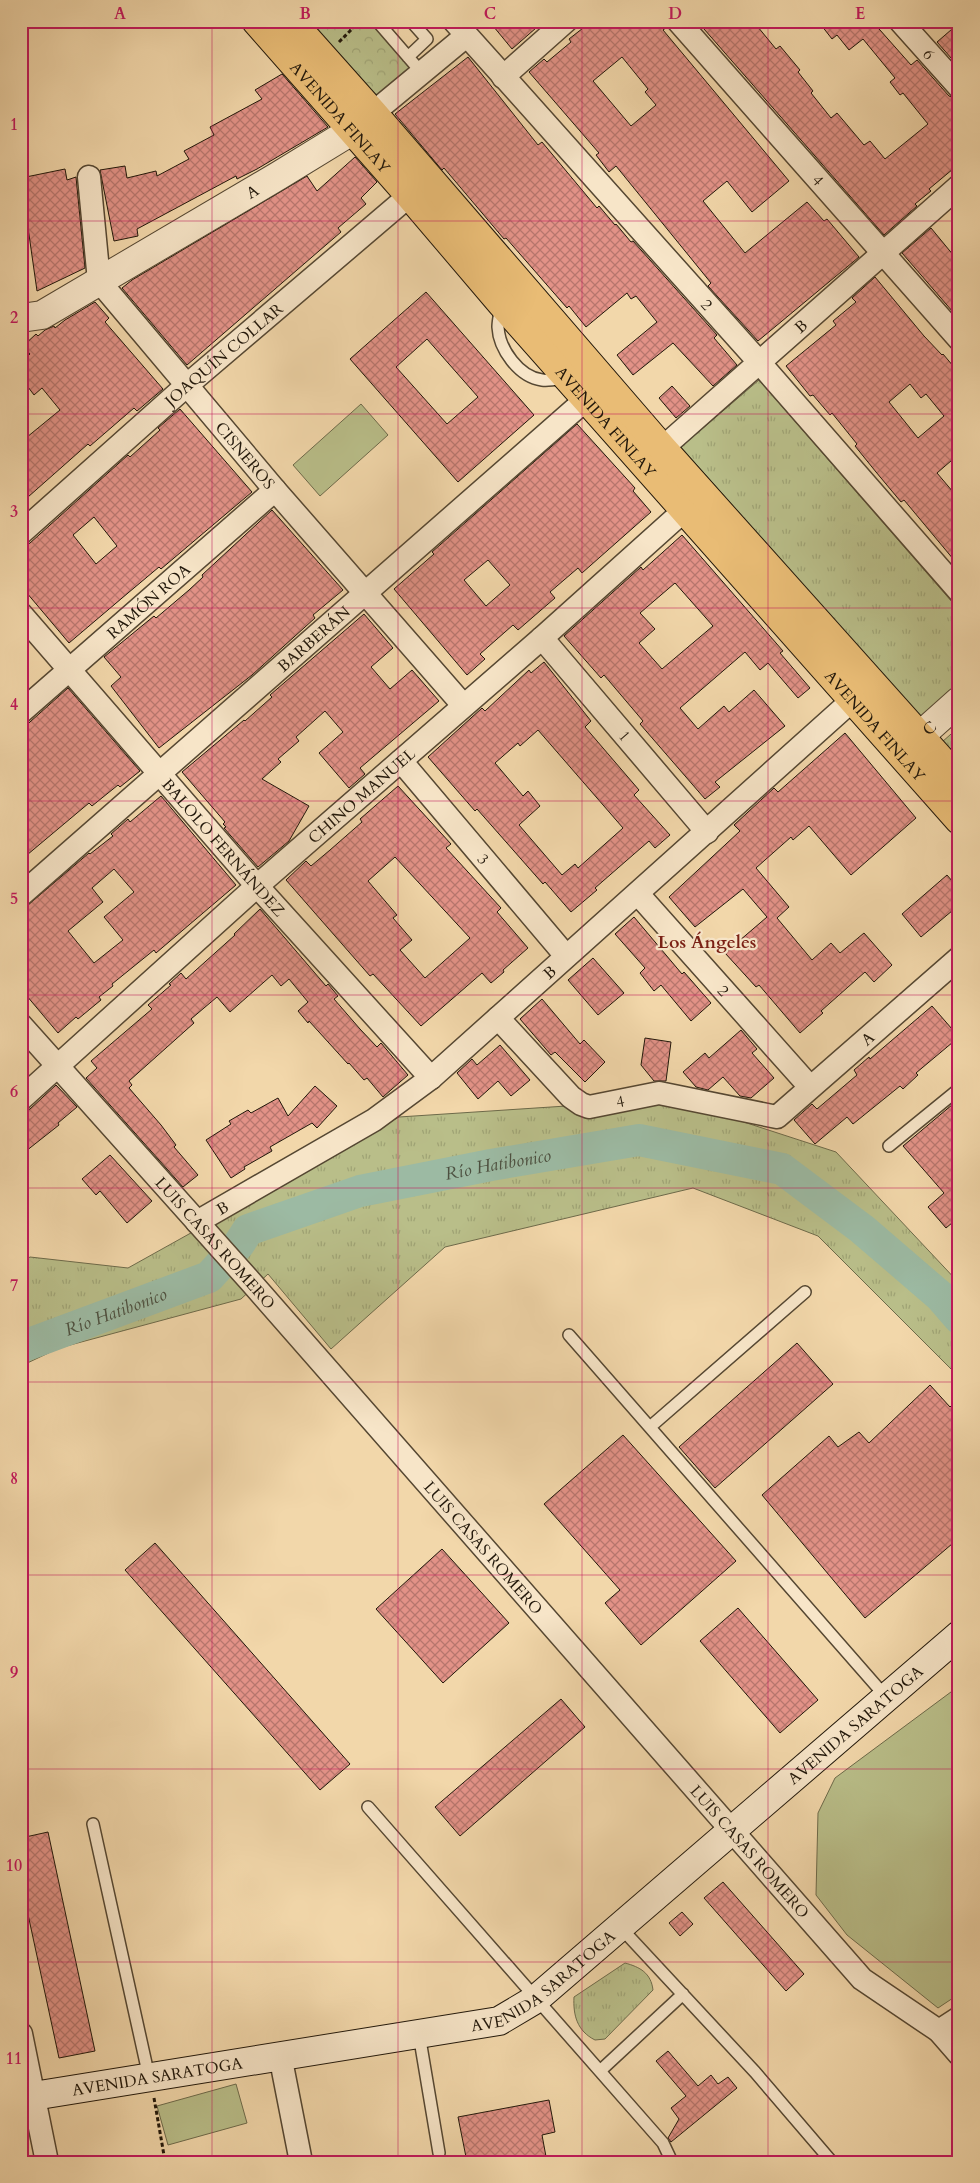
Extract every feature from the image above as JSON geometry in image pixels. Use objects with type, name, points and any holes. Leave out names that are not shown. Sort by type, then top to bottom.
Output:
[{"type":"main road","name":"AVENIDA FINLAY","points":[[256,21],[351,130],[420,187],[694,502],[872,682],[959,820]]},
{"type":"main road","name":"AVENIDA FINLAY","points":[[291,21],[373,113],[420,187],[501,303],[567,378],[596,391]]},
{"type":"main road","name":"A","points":[[28,320],[99,281],[278,176],[351,130],[373,113]]},
{"type":"main road","name":"AVENIDA FINLAY","points":[[694,502],[852,701],[959,780]]},
{"type":"main road","name":"C","points":[[910,745],[959,701]]},
{"type":"main road","name":"AVENIDA SARATOGA","points":[[28,2097],[151,2085],[280,2055],[499,2021],[536,1999],[621,1928],[732,1829],[959,1635]]},
{"type":"street","points":[[503,77],[566,21]]},
{"type":"street","name":"4","points":[[678,21],[959,340]]},
{"type":"street","name":"6","points":[[900,21],[959,87]]},
{"type":"street","name":"A","points":[[373,113],[415,65],[461,26]]},
{"type":"street","name":"2","points":[[461,26],[503,77],[759,362],[959,591]]},
{"type":"street","points":[[89,177],[99,281]]},
{"type":"street","name":"B","points":[[653,456],[959,186]]},
{"type":"street","name":"JOAQUÍN COLLAR","points":[[21,533],[186,386],[420,187]]},
{"type":"street","name":"CISNEROS","points":[[99,281],[275,490],[463,705]]},
{"type":"street","name":"BARBERÁN","points":[[21,895],[596,391]]},
{"type":"street","name":"RAMÓN ROA","points":[[21,712],[275,490]]},
{"type":"street","name":"CHINO MANUEL","points":[[21,1098],[257,886],[542,638],[694,502]]},
{"type":"street","name":"BALOLO FERNÁNDEZ","points":[[21,614],[257,886],[430,1078]]},
{"type":"street","name":"1","points":[[542,638],[707,832]]},
{"type":"street","name":"B","points":[[196,1222],[374,1120],[430,1078],[638,894],[872,682]]},
{"type":"street","name":"3","points":[[401,761],[566,956]]},
{"type":"street","name":"2","points":[[638,894],[810,1087]]},
{"type":"street","name":"A","points":[[776,1117],[959,958]]},
{"type":"street","name":"4","points":[[498,1018],[571,1098],[581,1104],[588,1106],[659,1093],[776,1117]]},
{"type":"street","name":"LUIS CASAS ROMERO","points":[[21,1025],[250,1281],[862,1979],[939,2031],[959,2054]]},
{"type":"street","points":[[939,2031],[959,2018]]},
{"type":"street","points":[[21,2034],[28,2097],[47,2162]]},
{"type":"street","points":[[280,2055],[301,2162]]},
{"type":"lane","points":[[377,21],[415,65],[427,39],[411,21]]},
{"type":"lane","points":[[889,1146],[959,1089]]},
{"type":"lane","points":[[650,1427],[805,1292]]},
{"type":"lane","points":[[569,1335],[886,1698]]},
{"type":"lane","points":[[368,1807],[663,2143],[672,2162]]},
{"type":"lane","points":[[93,1824],[151,2085]]},
{"type":"lane","points":[[621,1928],[756,2072],[825,2157],[832,2162]]},
{"type":"lane","points":[[600,2071],[683,1994]]},
{"type":"lane","points":[[418,2033],[439,2153]]},
{"type":"path","points":[[344,21],[351,29]]},
{"type":"path","points":[[323,57],[360,21]]},
{"type":"path","points":[[151,2085],[166,2161]]},
{"type":"green space","points":[[309,21],[370,21],[412,69],[376,98]]},
{"type":"green space","points":[[759,380],[959,610],[959,686],[921,719],[681,447]]},
{"type":"green space","points":[[361,404],[388,435],[320,496],[293,465]]},
{"type":"green space","points":[[959,727],[959,761],[942,742]]},
{"type":"green space","points":[[673,1099],[836,1152],[959,1283],[959,1377],[818,1236],[693,1188],[445,1247],[331,1349],[268,1274],[241,1299],[59,1348],[21,1366],[21,1263],[30,1257],[128,1268],[399,1117]]},
{"type":"green space","points":[[959,1686],[959,1994],[938,2008],[847,1935],[816,1895],[818,1813],[835,1778]]},
{"type":"green space","points":[[625,1963],[644,1972],[650,1979],[653,1990],[605,2039],[595,2040],[584,2032],[577,2022],[574,2010],[574,1997]]},
{"type":"green space","points":[[236,2084],[247,2123],[168,2145],[157,2106]]},
{"type":"building","points":[[489,21],[544,21],[512,49]]},
{"type":"building","points":[[592,21],[665,21],[667,27],[663,30],[789,181],[752,212],[727,181],[703,201],[745,253],[807,202],[824,221],[827,219],[859,257],[758,341],[708,286],[711,283],[616,166],[609,172],[596,155],[599,153],[529,72],[544,59],[547,62],[571,42],[569,39]],"holes":[[[622,57],[648,89],[645,92],[656,105],[631,126],[593,81]]]},
{"type":"building","points":[[697,21],[753,21],[776,49],[780,46],[800,70],[798,72],[813,91],[811,93],[831,118],[837,113],[864,145],[870,141],[885,159],[928,124],[903,93],[900,95],[890,82],[895,78],[863,39],[849,50],[837,35],[832,39],[818,21],[872,21],[911,65],[917,60],[949,96],[959,100],[959,164],[929,189],[931,191],[915,204],[917,206],[884,235]]},
{"type":"building","points":[[959,23],[959,67],[937,42]]},
{"type":"building","points":[[468,57],[538,145],[542,142],[597,208],[599,206],[631,242],[633,241],[717,335],[714,338],[737,365],[713,386],[673,343],[633,375],[617,355],[657,322],[636,296],[631,299],[627,293],[586,327],[506,238],[504,239],[444,168],[442,170],[395,114]]},
{"type":"building","points":[[282,74],[328,127],[257,169],[237,179],[236,176],[137,229],[138,236],[114,241],[100,170],[125,166],[127,178],[156,171],[157,176],[189,159],[184,151],[214,135],[210,127],[262,99],[255,90]]},
{"type":"building","points":[[355,157],[377,182],[361,198],[366,204],[338,228],[341,232],[187,365],[122,288],[132,280],[307,176],[317,191]]},
{"type":"building","points":[[65,169],[67,180],[76,177],[85,268],[37,291],[21,178]]},
{"type":"building","points":[[931,228],[959,262],[959,319],[902,253]]},
{"type":"building","points":[[875,277],[924,336],[959,373],[959,454],[937,473],[959,499],[959,566],[904,500],[901,502],[876,472],[855,446],[857,444],[832,413],[830,415],[813,395],[810,396],[786,366],[836,325],[833,321],[856,302],[852,298]],"holes":[[[910,384],[921,398],[926,394],[944,416],[918,438],[889,402]]]},
{"type":"building","points":[[426,292],[534,415],[458,482],[350,359]],"holes":[[[427,339],[478,397],[447,424],[396,367]]]},
{"type":"building","points":[[95,302],[109,318],[105,322],[163,389],[137,411],[134,408],[90,446],[88,444],[28,497],[21,489],[21,442],[60,410],[42,388],[34,395],[28,387],[21,393],[21,362],[30,354],[23,346],[36,334],[38,336],[45,330],[54,326],[55,328]]},
{"type":"building","points":[[672,386],[690,406],[676,418],[659,398]]},
{"type":"building","points":[[180,409],[252,492],[69,643],[21,586],[21,548],[30,543],[128,455],[130,457],[160,430],[158,428]],"holes":[[[94,517],[117,546],[96,564],[73,535]]]},
{"type":"building","points":[[577,424],[635,488],[633,491],[651,512],[582,573],[578,568],[550,592],[555,598],[518,630],[513,625],[480,654],[485,659],[467,675],[394,589],[434,554],[432,552]],"holes":[[[488,560],[510,585],[486,606],[464,580]]]},
{"type":"building","points":[[272,510],[343,590],[313,615],[315,618],[252,675],[159,748],[111,686],[121,677],[104,657],[154,616],[156,618],[189,590],[203,577],[202,575]]},
{"type":"building","points":[[682,535],[783,651],[780,653],[810,688],[798,698],[768,663],[760,670],[745,652],[680,708],[698,729],[724,706],[729,712],[754,690],[785,726],[715,782],[720,787],[705,799],[640,724],[643,721],[604,675],[601,678],[564,636],[641,567],[643,570]],"holes":[[[675,583],[713,626],[662,669],[639,643],[655,629],[640,613]]]},
{"type":"building","points":[[364,614],[393,648],[371,667],[390,689],[412,670],[439,701],[360,768],[365,774],[349,788],[319,753],[343,732],[325,711],[296,737],[299,741],[278,759],[281,762],[262,779],[309,806],[289,841],[258,867],[224,828],[226,827],[223,824],[225,822],[182,772],[245,721],[272,697],[270,695]]},
{"type":"building","points":[[544,662],[591,721],[585,727],[639,790],[634,795],[670,835],[655,848],[649,841],[595,888],[597,890],[571,912],[545,882],[543,884],[477,809],[475,811],[428,757],[482,708],[485,711],[529,670],[531,673]],"holes":[[[538,730],[623,828],[578,868],[575,864],[562,875],[519,825],[540,806],[528,791],[523,796],[495,763],[518,743],[520,746]]]},
{"type":"building","points":[[68,688],[140,771],[120,787],[118,785],[92,806],[89,803],[21,860],[21,730]]},
{"type":"building","points":[[845,733],[916,818],[851,875],[809,826],[793,840],[791,837],[756,868],[789,907],[777,918],[812,960],[831,943],[840,953],[864,933],[892,965],[874,982],[865,972],[821,1011],[823,1013],[800,1033],[759,985],[756,987],[725,953],[767,917],[743,889],[695,927],[669,897],[740,831],[734,825],[774,788],[778,792]]},
{"type":"building","points":[[398,786],[451,844],[446,848],[501,908],[497,912],[528,948],[491,983],[482,973],[421,1026],[373,974],[370,976],[286,880],[306,861],[311,866],[362,822],[360,819]],"holes":[[[395,857],[470,938],[425,978],[400,950],[412,940],[393,918],[397,915],[368,881]]]},
{"type":"building","points":[[161,796],[236,885],[156,953],[154,950],[112,984],[113,986],[99,997],[101,1000],[78,1019],[76,1017],[58,1033],[21,989],[21,911],[89,853],[113,836],[111,834],[128,819],[130,822]],"holes":[[[114,869],[134,892],[104,917],[123,940],[94,963],[68,931],[103,902],[92,888]]]},
{"type":"building","points":[[947,875],[959,889],[959,905],[921,937],[902,914]]},
{"type":"building","points":[[260,909],[326,986],[328,984],[338,996],[334,999],[360,1029],[377,1047],[381,1043],[408,1075],[383,1097],[367,1078],[364,1080],[298,1011],[308,1002],[289,979],[281,986],[272,975],[230,1012],[217,997],[191,1019],[194,1023],[129,1081],[132,1085],[129,1088],[161,1125],[176,1145],[174,1147],[198,1175],[183,1187],[86,1078],[97,1068],[91,1061],[152,1009],[148,1005],[171,985],[169,984],[181,973],[186,979],[235,935]]},
{"type":"building","points":[[634,917],[682,974],[684,972],[711,1003],[691,1021],[661,985],[654,991],[640,973],[645,968],[615,934]]},
{"type":"building","points":[[593,958],[624,993],[598,1015],[568,980]]},
{"type":"building","points":[[542,999],[580,1044],[584,1040],[605,1062],[585,1082],[555,1052],[551,1055],[520,1019]]},
{"type":"building","points":[[932,1006],[959,1037],[916,1073],[918,1075],[903,1089],[900,1086],[853,1124],[847,1117],[815,1144],[794,1120],[812,1104],[817,1109],[857,1075],[854,1070],[869,1057],[870,1059]]},
{"type":"building","points":[[741,1030],[757,1049],[752,1053],[774,1078],[751,1098],[740,1096],[723,1077],[708,1090],[696,1087],[683,1072],[705,1053],[709,1058]]},
{"type":"building","points":[[645,1038],[671,1042],[666,1081],[654,1081],[641,1065]]},
{"type":"building","points":[[500,1045],[530,1080],[511,1096],[498,1081],[478,1099],[457,1073],[472,1059],[477,1065]]},
{"type":"building","points":[[56,1085],[77,1107],[58,1123],[59,1125],[21,1155],[21,1112],[30,1109]]},
{"type":"building","points":[[315,1086],[337,1106],[317,1128],[312,1123],[270,1147],[272,1151],[244,1167],[245,1169],[231,1178],[206,1140],[231,1124],[229,1121],[248,1110],[251,1113],[278,1098],[288,1116]]},
{"type":"building","points":[[959,1099],[959,1217],[946,1228],[928,1207],[944,1193],[903,1146]]},
{"type":"building","points":[[110,1155],[152,1201],[127,1223],[100,1191],[96,1195],[82,1179]]},
{"type":"building","points":[[797,1343],[833,1384],[715,1488],[679,1447]]},
{"type":"building","points":[[930,1385],[950,1407],[959,1399],[959,1538],[865,1618],[762,1495],[829,1436],[838,1447],[859,1432],[869,1443]]},
{"type":"building","points":[[623,1435],[736,1561],[641,1645],[605,1603],[620,1590],[544,1504]]},
{"type":"building","points":[[155,1543],[350,1764],[320,1790],[125,1570]]},
{"type":"building","points":[[442,1549],[509,1623],[443,1683],[376,1609]]},
{"type":"building","points":[[738,1608],[818,1700],[780,1733],[700,1641]]},
{"type":"building","points":[[561,1699],[585,1727],[460,1836],[435,1807]]},
{"type":"building","points":[[48,1832],[95,2051],[59,2058],[21,1882],[21,1838]]},
{"type":"building","points":[[723,1882],[804,1974],[786,1991],[704,1898]]},
{"type":"building","points":[[682,1912],[693,1924],[680,1936],[669,1923]]},
{"type":"building","points":[[668,2051],[698,2086],[711,2075],[718,2084],[728,2077],[737,2088],[671,2142],[668,2138],[679,2119],[671,2108],[686,2096],[656,2061]]},
{"type":"building","points":[[549,2100],[555,2132],[542,2135],[547,2162],[467,2162],[458,2117]]},
{"type":"waterway","name":"Río Hatibonico","points":[[21,1347],[209,1277],[239,1244],[248,1230],[360,1191],[491,1165],[639,1140],[782,1169],[862,1229],[940,1296],[959,1318]]},
{"type":"district","name":"Los Ángeles","points":[[707,942]]}]
